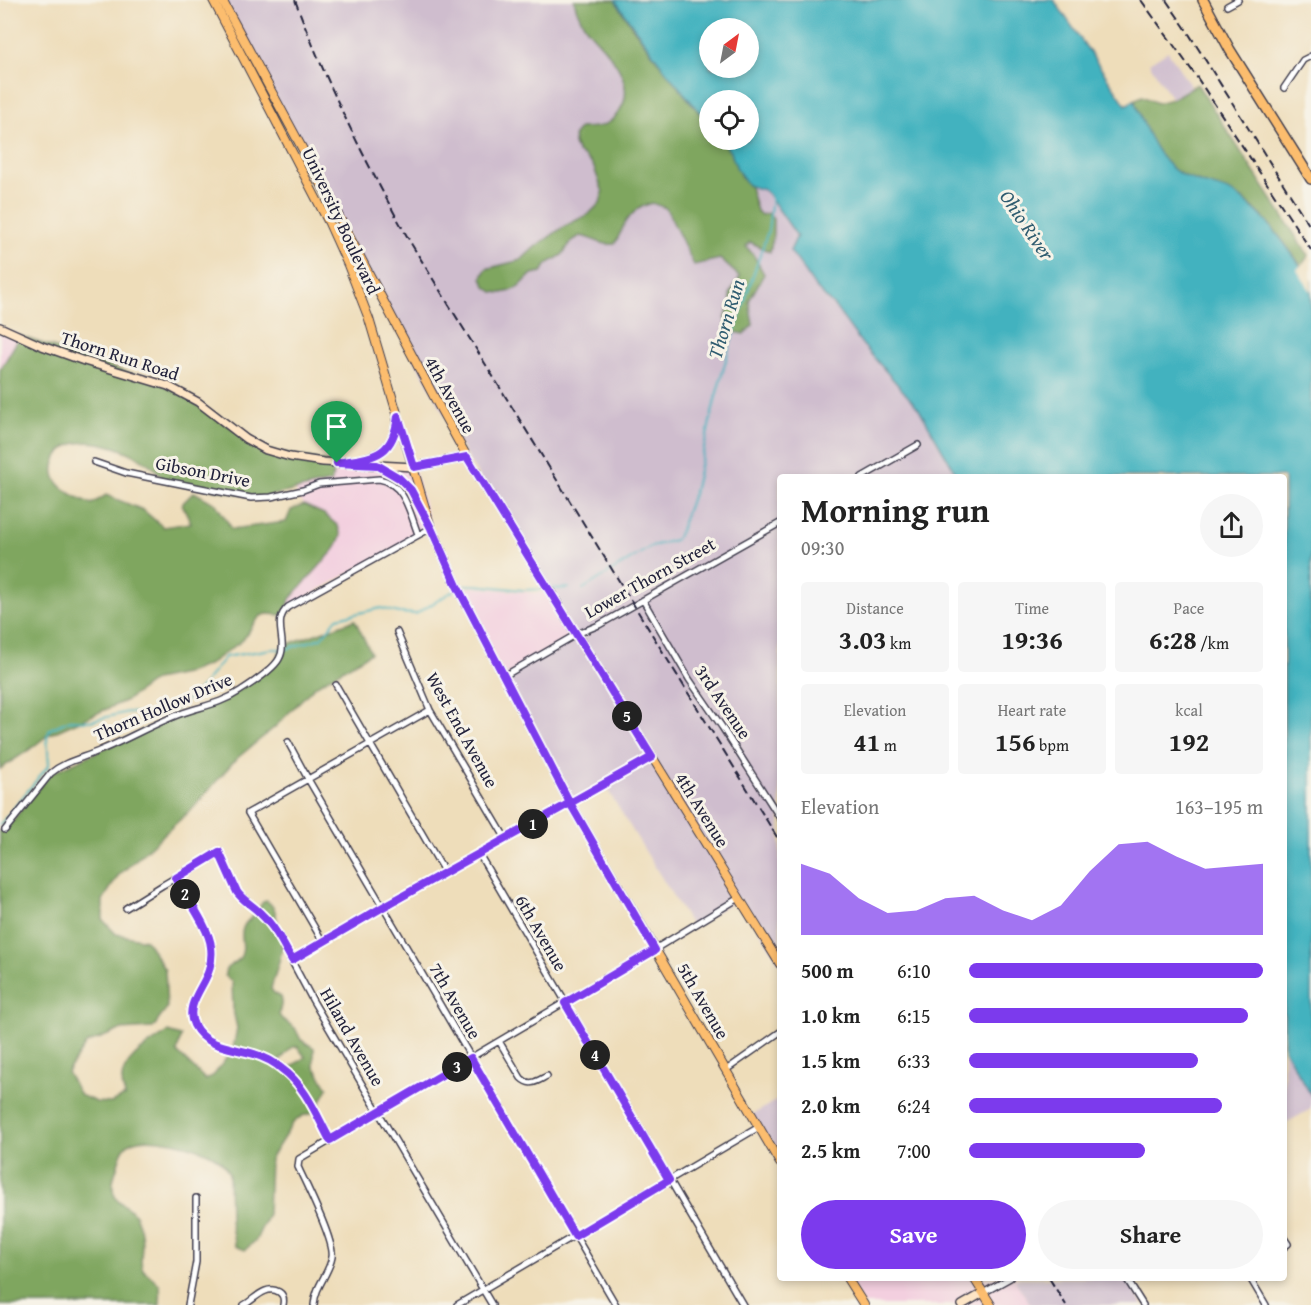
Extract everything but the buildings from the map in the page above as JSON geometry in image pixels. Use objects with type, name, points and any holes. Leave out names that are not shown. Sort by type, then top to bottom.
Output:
[{"type":"highway","points":[[1203,0],[1230,50],[1311,179]]},
{"type":"main road","name":"University Boulevard","points":[[213,0],[342,250],[369,319],[414,467]]},
{"type":"main road","name":"University Boulevard","points":[[222,0],[348,234]]},
{"type":"main road","name":"4th Avenue","points":[[348,234],[467,457],[777,959]]},
{"type":"main road","points":[[342,250],[352,243]]},
{"type":"main road","points":[[337,463],[372,457],[384,450],[393,437],[398,416]]},
{"type":"main road","points":[[377,465],[405,484],[416,497],[431,528]]},
{"type":"main road","name":"5th Avenue","points":[[414,467],[431,528],[457,586],[570,803],[777,1158]]},
{"type":"main road","points":[[850,1281],[864,1305]]},
{"type":"main road","points":[[976,1281],[991,1305]]},
{"type":"street","points":[[1227,6],[1238,0]]},
{"type":"street","points":[[1284,88],[1304,60],[1311,56]]},
{"type":"street","name":"Thorn Run Road","points":[[0,327],[61,353],[156,381],[182,392],[207,408],[246,439],[266,450],[300,459],[414,467],[467,457]]},
{"type":"street","points":[[867,474],[918,445]]},
{"type":"street","name":"Gibson Drive","points":[[94,462],[126,473],[251,498],[271,497],[319,484],[385,480],[397,488],[405,499],[418,534]]},
{"type":"street","name":"Lower Thorn Street","points":[[504,676],[576,634],[599,625],[777,525]]},
{"type":"street","name":"Thorn Hollow Drive","points":[[5,830],[57,768],[173,717],[231,697],[278,661],[282,649],[280,620],[284,610],[431,528]]},
{"type":"street","name":"3rd Avenue","points":[[643,600],[689,679],[777,813]]},
{"type":"street","name":"West End Avenue","points":[[397,632],[430,710],[506,839]]},
{"type":"street","points":[[336,685],[445,873]]},
{"type":"street","points":[[323,942],[248,813],[430,710]]},
{"type":"street","name":"7th Avenue","points":[[288,742],[616,1305]]},
{"type":"street","points":[[292,960],[652,757]]},
{"type":"street","name":"Hiland Avenue","points":[[176,878],[219,852],[237,892],[262,915],[279,936],[313,1001],[492,1305]]},
{"type":"street","name":"6th Avenue","points":[[478,854],[742,1305]]},
{"type":"street","points":[[126,908],[176,878],[207,931],[211,945],[210,967],[191,1010],[194,1024],[205,1037],[214,1043],[255,1054],[285,1071],[301,1089],[330,1140]]},
{"type":"street","points":[[314,1305],[316,1293],[331,1261],[332,1252],[329,1238],[298,1167],[301,1157],[655,950],[739,898]]},
{"type":"street","points":[[726,1070],[777,1034]]},
{"type":"street","points":[[499,1041],[520,1078],[524,1081],[535,1083],[547,1076]]},
{"type":"street","points":[[457,1305],[759,1127]]},
{"type":"street","points":[[188,1305],[196,1262],[196,1198]]},
{"type":"street","points":[[962,1305],[1005,1281]]},
{"type":"street","points":[[1128,1281],[1143,1305]]},
{"type":"street","points":[[1252,1281],[1266,1305]]},
{"type":"street","points":[[244,1305],[260,1294],[275,1290],[284,1299],[283,1305]]},
{"type":"shaded area","points":[[222,0],[615,0],[699,110],[699,150],[729,150],[737,169],[771,198],[797,237],[797,260],[815,287],[842,315],[862,344],[919,409],[956,474],[777,474],[777,959],[739,898],[692,927],[604,784],[570,803],[504,676],[576,634],[467,457]]},
{"type":"shaded area","points":[[1168,51],[1191,87],[1172,99],[1149,63]]},
{"type":"shaded area","points":[[0,327],[20,336],[0,370]]},
{"type":"shaded area","points":[[337,463],[414,467],[431,528],[288,607],[290,599],[335,549],[324,514],[304,505],[296,491]]},
{"type":"shaded area","points":[[473,587],[536,593],[550,591],[577,634],[504,676],[460,590]]},
{"type":"shaded area","points":[[1287,1054],[1311,1095],[1311,1109],[1287,1122]]},
{"type":"shaded area","points":[[777,1100],[777,1158],[752,1115]]},
{"type":"shaded area","points":[[849,1281],[1015,1281],[1031,1305],[864,1305]]},
{"type":"shaded area","points":[[1015,1281],[1128,1281],[1143,1305],[1031,1305]]},
{"type":"green space","points":[[574,0],[615,0],[632,27],[699,113],[699,150],[729,150],[741,177],[750,187],[757,211],[761,215],[768,213],[773,219],[770,252],[750,242],[746,246],[764,274],[749,301],[753,325],[744,334],[728,331],[725,320],[731,301],[730,293],[740,277],[720,259],[694,265],[666,208],[652,203],[638,208],[626,221],[615,244],[606,244],[580,236],[572,241],[562,255],[547,264],[542,272],[532,274],[519,287],[502,293],[493,292],[485,286],[482,277],[486,269],[521,260],[565,226],[589,214],[600,203],[603,192],[593,165],[578,152],[574,144],[574,135],[580,128],[598,127],[612,120],[624,102],[625,85],[614,61],[583,23]]},
{"type":"green space","points":[[1197,84],[1309,255],[1301,266],[1272,227],[1245,201],[1178,172],[1160,155],[1134,100],[1142,96],[1157,103],[1172,99]]},
{"type":"green space","points":[[20,336],[168,386],[266,450],[337,463],[331,482],[261,498],[163,480],[155,469],[138,457],[104,444],[83,442],[67,447],[55,462],[56,480],[71,494],[92,504],[106,495],[143,510],[163,527],[191,523],[182,504],[194,492],[216,504],[232,529],[286,522],[291,510],[304,505],[324,514],[338,526],[341,536],[335,549],[290,599],[288,607],[281,615],[261,616],[243,640],[208,665],[185,674],[155,680],[127,700],[48,735],[0,769],[0,370]]},
{"type":"green space","points":[[355,620],[371,653],[315,686],[275,727],[235,760],[194,807],[118,876],[103,900],[103,920],[116,934],[146,940],[165,970],[167,1008],[153,1028],[120,1030],[86,1044],[67,1072],[80,1095],[96,1102],[111,1103],[125,1096],[122,1084],[123,1074],[131,1059],[168,1032],[181,1036],[177,1052],[206,1080],[214,1075],[233,1049],[237,1028],[233,1010],[232,982],[225,976],[225,972],[227,967],[237,962],[241,955],[244,925],[263,902],[267,901],[275,910],[282,936],[280,956],[271,989],[281,997],[279,1014],[295,1028],[301,1040],[314,1048],[314,1066],[328,1088],[315,1112],[302,1116],[293,1123],[270,1159],[268,1214],[256,1240],[245,1250],[235,1246],[230,1221],[229,1174],[218,1159],[183,1144],[159,1140],[136,1141],[127,1145],[122,1152],[114,1177],[113,1192],[116,1198],[136,1217],[142,1244],[142,1267],[158,1284],[160,1305],[0,1305],[0,831],[5,830],[51,773],[173,717],[221,702],[274,666],[282,646]],"holes":[[[293,1047],[298,1047],[305,1057],[285,1071],[276,1063]]]},
{"type":"water","name":"Ohio River","points":[[615,0],[1054,0],[1126,105],[1134,100],[1150,137],[1166,162],[1180,174],[1229,191],[1250,206],[1279,236],[1311,281],[1311,1095],[1287,1054],[1287,474],[956,474],[919,409],[862,344],[835,307],[815,287],[790,251],[797,236],[768,194],[746,183],[737,169],[729,150],[759,150],[759,90],[699,90],[699,111],[668,74]]},
{"type":"pier","points":[[1303,263],[1311,276],[1311,291],[1297,270]]},
{"type":"waterway","name":"Thorn Run","points":[[583,589],[652,546],[675,540],[679,534],[695,488],[730,345],[768,231],[772,197]]},
{"type":"waterway","name":"Thorn Run","points":[[465,585],[523,590],[546,589]]},
{"type":"waterway","name":"Thorn Run","points":[[552,589],[569,588]]},
{"type":"waterway","name":"Thorn Run","points":[[0,825],[49,765],[47,737],[50,729],[70,720],[90,721],[128,712],[154,716],[176,709],[199,690],[225,657],[271,649],[286,649],[321,638],[337,618],[381,608],[399,613],[416,614],[453,591]]},
{"type":"railway","points":[[295,0],[320,63],[349,125],[412,245],[777,837]]},
{"type":"railway","points":[[1141,0],[1196,76],[1311,250]]},
{"type":"railway","points":[[1166,0],[1311,228]]},
{"type":"railway","points":[[1051,1281],[1066,1305]]},
{"type":"route","points":[[337,463],[377,465],[399,478],[411,490],[457,586],[570,803],[292,960],[279,936],[262,915],[237,892],[219,852],[176,878],[207,931],[211,945],[210,967],[193,1004],[191,1017],[198,1031],[214,1043],[255,1054],[285,1071],[301,1089],[330,1140],[471,1058],[575,1236],[669,1180],[565,1003],[655,950],[570,803],[652,757],[467,457],[414,467],[398,416],[391,442],[379,454],[337,463]]}]
